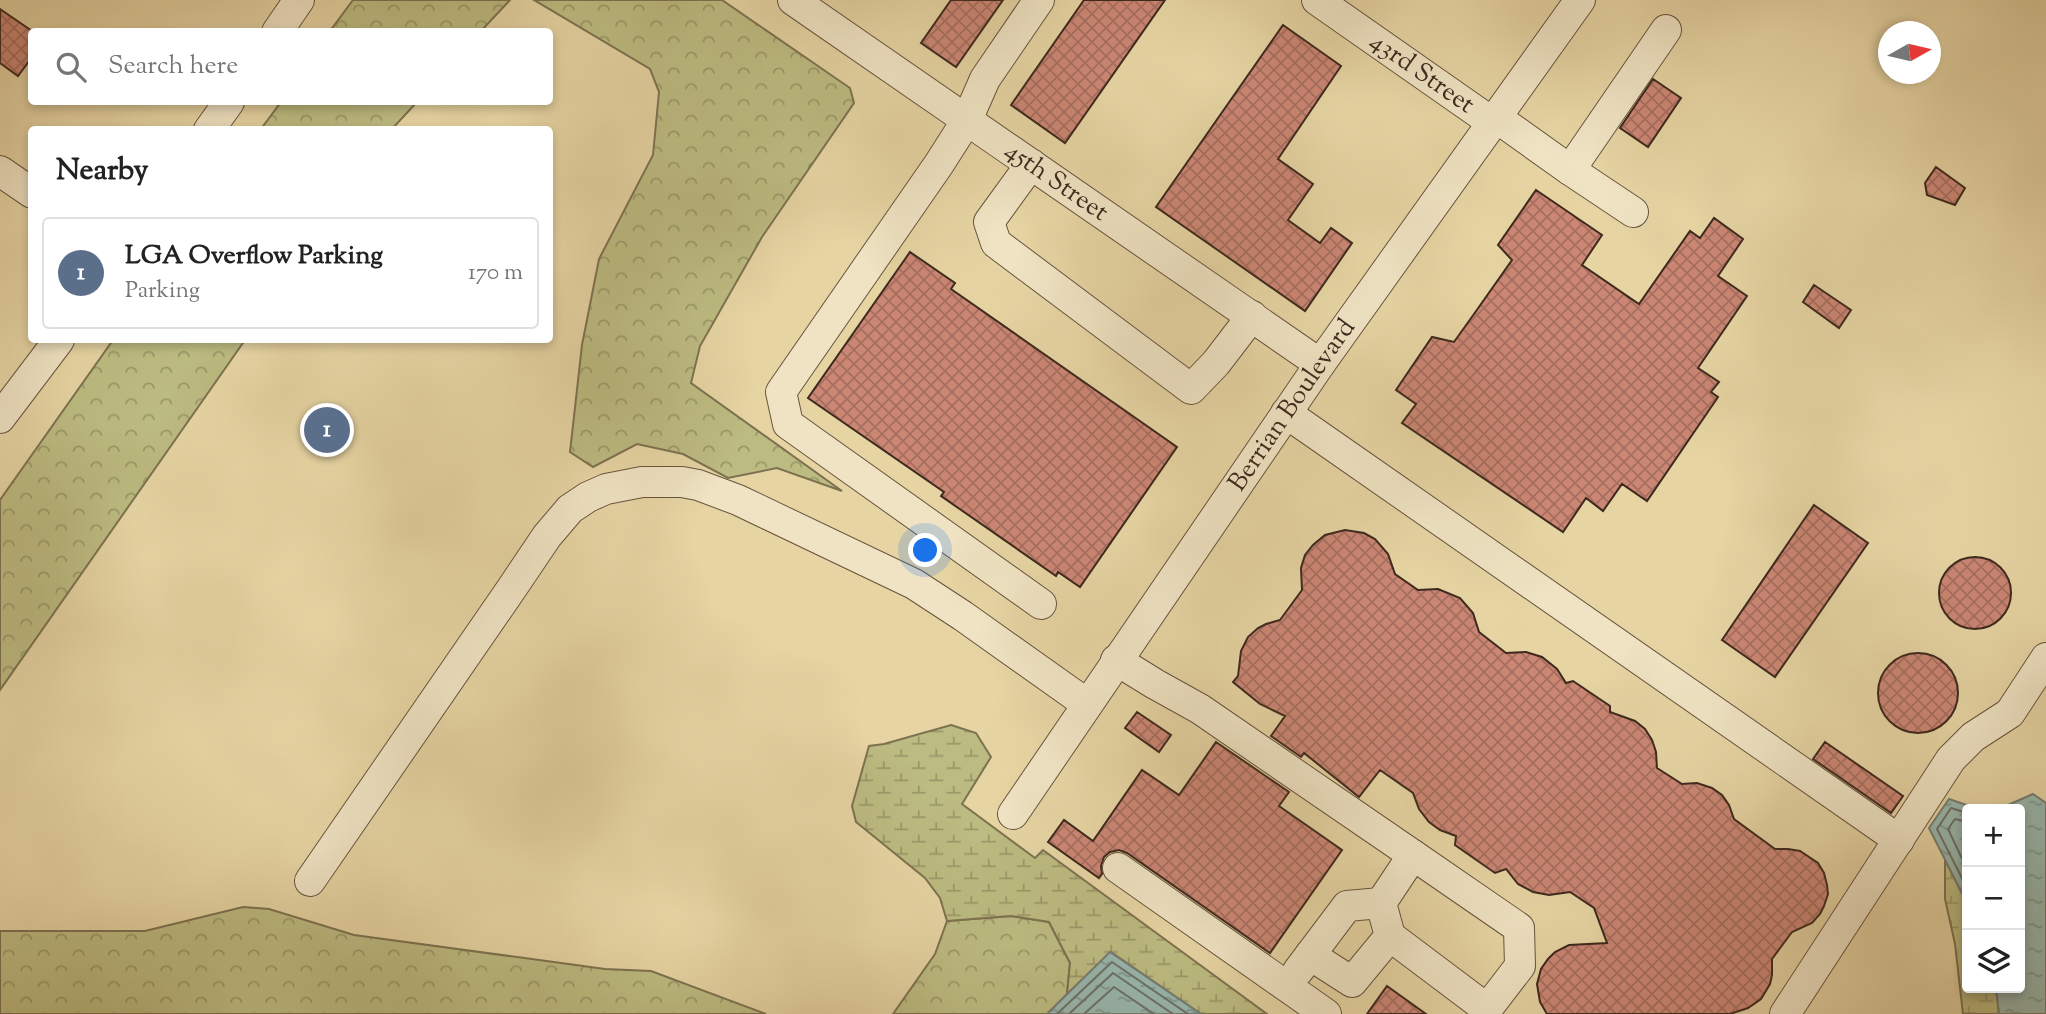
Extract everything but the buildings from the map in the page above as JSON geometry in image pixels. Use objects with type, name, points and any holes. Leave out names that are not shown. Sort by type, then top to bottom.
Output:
[{"type":"street","name":"45th Street","points":[[793,0],[1320,364]]},
{"type":"street","points":[[1039,0],[985,79],[967,120],[940,164],[781,392],[788,424],[1041,604]]},
{"type":"street","name":"43rd Street","points":[[1317,0],[1633,212]]},
{"type":"street","name":"Berrian Boulevard","points":[[1013,814],[1320,364],[1580,0]]},
{"type":"street","points":[[1570,170],[1665,30]]},
{"type":"street","points":[[212,126],[227,105]]},
{"type":"street","points":[[1031,164],[989,222],[996,243],[1191,388],[1216,363],[1252,316]]},
{"type":"street","points":[[0,171],[28,190]]},
{"type":"street","points":[[0,418],[57,343]]},
{"type":"street","points":[[1286,413],[1899,840]]},
{"type":"street","points":[[310,881],[558,521],[570,509],[606,489],[662,481],[682,482],[738,500],[938,598],[1087,704]]},
{"type":"street","points":[[1785,1014],[1951,759],[1973,737],[2010,713],[2046,658]]},
{"type":"street","points":[[1116,660],[1200,709],[1413,855],[1518,928],[1520,966],[1486,1012],[1390,936],[1381,903],[1413,855]]},
{"type":"street","points":[[1118,868],[1326,1014]]},
{"type":"street","points":[[1287,985],[1347,906],[1381,903]]},
{"type":"street","points":[[1310,955],[1352,982],[1390,936]]},
{"type":"green space","points":[[353,0],[510,0],[484,28],[332,28]]},
{"type":"green space","points":[[534,0],[722,0],[850,88],[854,103],[762,237],[700,346],[691,383],[842,491],[777,468],[728,478],[683,454],[637,444],[593,467],[570,452],[582,345],[599,259],[653,155],[659,92],[650,69]]},
{"type":"green space","points":[[279,105],[414,105],[395,126],[263,126]]},
{"type":"green space","points":[[111,343],[243,343],[0,690],[0,500]]},
{"type":"green space","points":[[951,725],[976,733],[991,757],[962,804],[1035,858],[1043,850],[1267,1014],[1201,1014],[1111,952],[1067,994],[1070,963],[1049,922],[1011,916],[947,921],[940,898],[925,878],[856,822],[852,806],[869,746]]},
{"type":"green space","points":[[1945,860],[1962,893],[1962,993],[1997,993],[1999,1014],[1963,1014],[1955,944],[1945,899]]},
{"type":"green space","points":[[243,907],[269,909],[354,935],[605,969],[651,971],[766,1014],[0,1014],[0,931],[145,931]]},
{"type":"green space","points":[[1011,916],[1049,922],[1070,963],[1067,994],[1047,1014],[893,1014],[935,954],[947,921]]},
{"type":"water","points":[[2033,794],[2046,803],[2046,1014],[1999,1014],[1997,993],[2025,993],[2025,804],[2010,804]]},
{"type":"water","points":[[1949,799],[1964,804],[1962,893],[1929,828]]},
{"type":"water","points":[[1110,952],[1201,1014],[1047,1014]]},
{"type":"place","name":"LGA Overflow Parking","points":[[327,430]]}]
